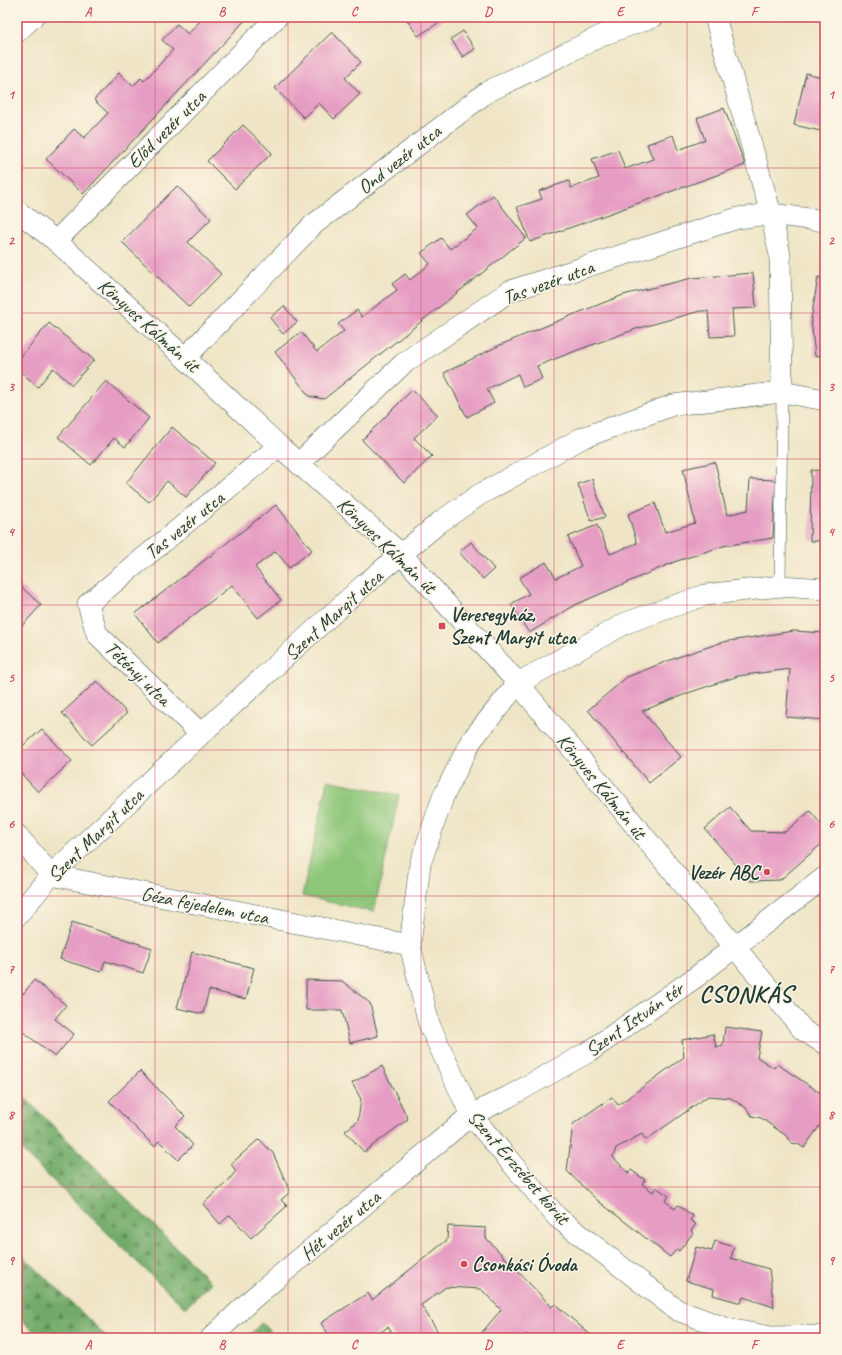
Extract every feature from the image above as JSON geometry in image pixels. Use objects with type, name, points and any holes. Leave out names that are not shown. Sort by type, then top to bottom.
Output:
[{"type":"street","points":[[17,32],[33,17]]},
{"type":"street","name":"Előd vezér utca","points":[[56,241],[277,17]]},
{"type":"street","name":"Ond vezér utca","points":[[185,358],[313,226],[487,92],[605,34],[653,17]]},
{"type":"street","points":[[716,17],[771,214],[780,255],[782,392]]},
{"type":"street","name":"Könyves Kálmán út","points":[[17,211],[56,241],[280,446],[402,554],[518,684],[803,1030],[825,1044]]},
{"type":"street","name":"Tas vezér utca","points":[[299,463],[404,363],[510,291],[738,218],[771,214],[825,221]]},
{"type":"street","name":"Szent Margit utca","points":[[17,916],[52,875],[201,734],[366,584],[440,522],[479,495],[582,438],[673,406],[782,392],[825,400]]},
{"type":"street","name":"Tas vezér utca","points":[[88,604],[280,446]]},
{"type":"street","name":"Szent Erzsébet körút","points":[[825,589],[780,586],[705,595],[626,623],[518,684],[471,741],[443,797],[420,864],[410,944],[429,1024],[471,1115],[557,1217],[676,1310],[728,1329],[771,1337],[825,1336]]},
{"type":"street","name":"Tétényi utca","points":[[88,604],[97,634],[201,734]]},
{"type":"street","points":[[17,835],[52,875]]},
{"type":"street","name":"Géza fejedelem utca","points":[[52,875],[410,944]]},
{"type":"street","name":"Szent István tér","points":[[471,1115],[508,1097],[590,1051],[696,977],[734,946],[825,877]]},
{"type":"street","name":"Hét vezér utca","points":[[211,1338],[252,1299],[471,1115]]},
{"type":"lane","points":[[780,586],[782,392]]},
{"type":"green space","points":[[328,780],[399,795],[374,912],[302,896]]},
{"type":"green space","points":[[17,1090],[212,1283],[185,1308],[17,1146]]},
{"type":"green space","points":[[17,1250],[108,1338],[40,1338],[17,1315]]},
{"type":"green space","points":[[262,1322],[276,1338],[247,1338]]},
{"type":"building","points":[[204,17],[248,17],[83,194],[46,159],[74,129],[84,138],[108,113],[94,100],[119,73],[133,86],[141,78],[144,81],[173,50],[162,40],[177,24],[188,34]]},
{"type":"building","points":[[405,17],[441,17],[443,20],[418,36]]},
{"type":"building","points":[[463,31],[475,49],[463,57],[451,39]]},
{"type":"building","points":[[332,32],[361,62],[345,78],[360,94],[334,119],[319,103],[304,118],[275,88]]},
{"type":"building","points":[[806,73],[825,78],[825,132],[794,125]]},
{"type":"building","points":[[724,108],[745,165],[530,242],[517,207],[542,199],[539,191],[569,181],[571,188],[599,178],[592,159],[618,150],[625,169],[653,159],[647,144],[673,135],[678,150],[705,140],[697,118]]},
{"type":"building","points":[[243,125],[272,153],[235,189],[207,161]]},
{"type":"building","points":[[177,186],[211,219],[188,242],[221,274],[189,307],[122,242]]},
{"type":"building","points":[[493,195],[526,238],[324,399],[309,396],[275,352],[301,332],[317,352],[344,331],[338,324],[357,310],[362,317],[397,290],[392,284],[405,274],[410,280],[430,264],[421,253],[441,238],[450,249],[478,228],[467,215]]},
{"type":"building","points":[[753,273],[756,308],[732,309],[734,336],[710,337],[708,311],[700,311],[636,329],[537,366],[542,379],[523,387],[518,374],[487,389],[494,403],[467,417],[444,373],[500,345],[623,295],[692,278]]},
{"type":"building","points":[[818,277],[825,278],[825,355],[815,356],[811,320]]},
{"type":"building","points":[[284,306],[297,322],[283,334],[270,318]]},
{"type":"building","points":[[49,323],[94,360],[72,385],[53,368],[38,387],[17,369],[17,361]]},
{"type":"building","points":[[106,381],[149,418],[125,447],[114,438],[91,465],[58,437]]},
{"type":"building","points":[[412,390],[438,415],[414,438],[432,456],[404,483],[362,440]]},
{"type":"building","points":[[172,427],[215,463],[186,497],[167,481],[149,502],[126,483]]},
{"type":"building","points":[[715,462],[727,515],[748,510],[750,479],[776,480],[773,538],[723,546],[674,562],[575,605],[529,633],[511,604],[529,594],[519,578],[546,562],[556,578],[581,566],[568,537],[597,525],[610,554],[637,543],[628,514],[655,503],[665,532],[695,523],[683,469]]},
{"type":"building","points":[[811,470],[825,471],[825,541],[810,541]]},
{"type":"building","points":[[592,479],[605,517],[591,521],[578,484]]},
{"type":"building","points":[[276,505],[312,550],[289,568],[276,551],[255,567],[281,600],[258,618],[232,585],[158,643],[135,614]]},
{"type":"building","points":[[471,542],[494,569],[483,579],[459,552]]},
{"type":"building","points":[[17,583],[41,605],[21,627],[17,623]]},
{"type":"building","points":[[793,631],[825,633],[825,720],[786,717],[790,669],[738,676],[691,692],[642,711],[681,757],[649,783],[588,710],[627,677],[678,657],[723,642]]},
{"type":"building","points":[[97,681],[127,713],[92,745],[62,713]]},
{"type":"building","points":[[42,729],[72,761],[38,792],[17,769],[17,751]]},
{"type":"building","points":[[730,807],[751,831],[785,832],[810,811],[825,829],[825,841],[780,880],[750,881],[705,829]]},
{"type":"building","points":[[72,922],[152,948],[143,973],[105,961],[101,972],[60,959]]},
{"type":"building","points":[[192,952],[254,968],[246,999],[209,990],[203,1014],[177,1008]]},
{"type":"building","points":[[34,980],[66,1005],[55,1019],[74,1034],[55,1057],[17,1027],[17,989],[23,994]]},
{"type":"building","points":[[306,980],[342,981],[370,1003],[378,1036],[350,1043],[342,1010],[306,1010]]},
{"type":"building","points":[[725,1027],[762,1032],[757,1057],[774,1068],[777,1064],[825,1096],[825,1118],[804,1148],[798,1144],[791,1143],[788,1137],[761,1118],[752,1116],[746,1108],[731,1098],[708,1096],[646,1140],[642,1134],[616,1148],[613,1157],[628,1173],[631,1170],[645,1180],[642,1184],[653,1192],[656,1187],[669,1196],[665,1201],[675,1209],[678,1205],[693,1216],[690,1220],[696,1224],[691,1231],[693,1233],[679,1251],[677,1249],[670,1257],[597,1200],[567,1171],[573,1124],[612,1097],[618,1105],[684,1057],[682,1040],[713,1034],[716,1047],[723,1045]]},
{"type":"building","points":[[382,1066],[408,1119],[364,1152],[345,1131],[358,1121],[361,1099],[352,1083]]},
{"type":"building","points":[[140,1071],[185,1116],[175,1126],[193,1145],[178,1160],[159,1141],[154,1146],[109,1101]]},
{"type":"building","points":[[259,1139],[273,1153],[290,1192],[281,1200],[287,1206],[251,1238],[230,1215],[220,1224],[203,1204],[228,1181],[236,1171],[231,1164]]},
{"type":"building","name":"Csonkási Óvoda","points":[[448,1226],[486,1228],[486,1238],[552,1307],[555,1304],[594,1338],[531,1338],[526,1334],[523,1338],[477,1338],[501,1310],[481,1289],[446,1287],[421,1305],[442,1338],[395,1338],[388,1327],[372,1338],[331,1338],[321,1323],[368,1293],[372,1300],[447,1240]]},
{"type":"building","points":[[715,1241],[734,1247],[731,1258],[769,1269],[774,1307],[743,1297],[741,1303],[713,1295],[714,1289],[686,1281],[696,1247],[712,1251]]},
{"type":"place","name":"Veresegyház, Szent Margit utca","points":[[442,626]]},
{"type":"place","name":"Vezér ABC","points":[[767,872]]},
{"type":"place","name":"Csonkási Óvoda","points":[[464,1264]]},
{"type":"district","name":"CSONKÁS","points":[[746,994]]}]
